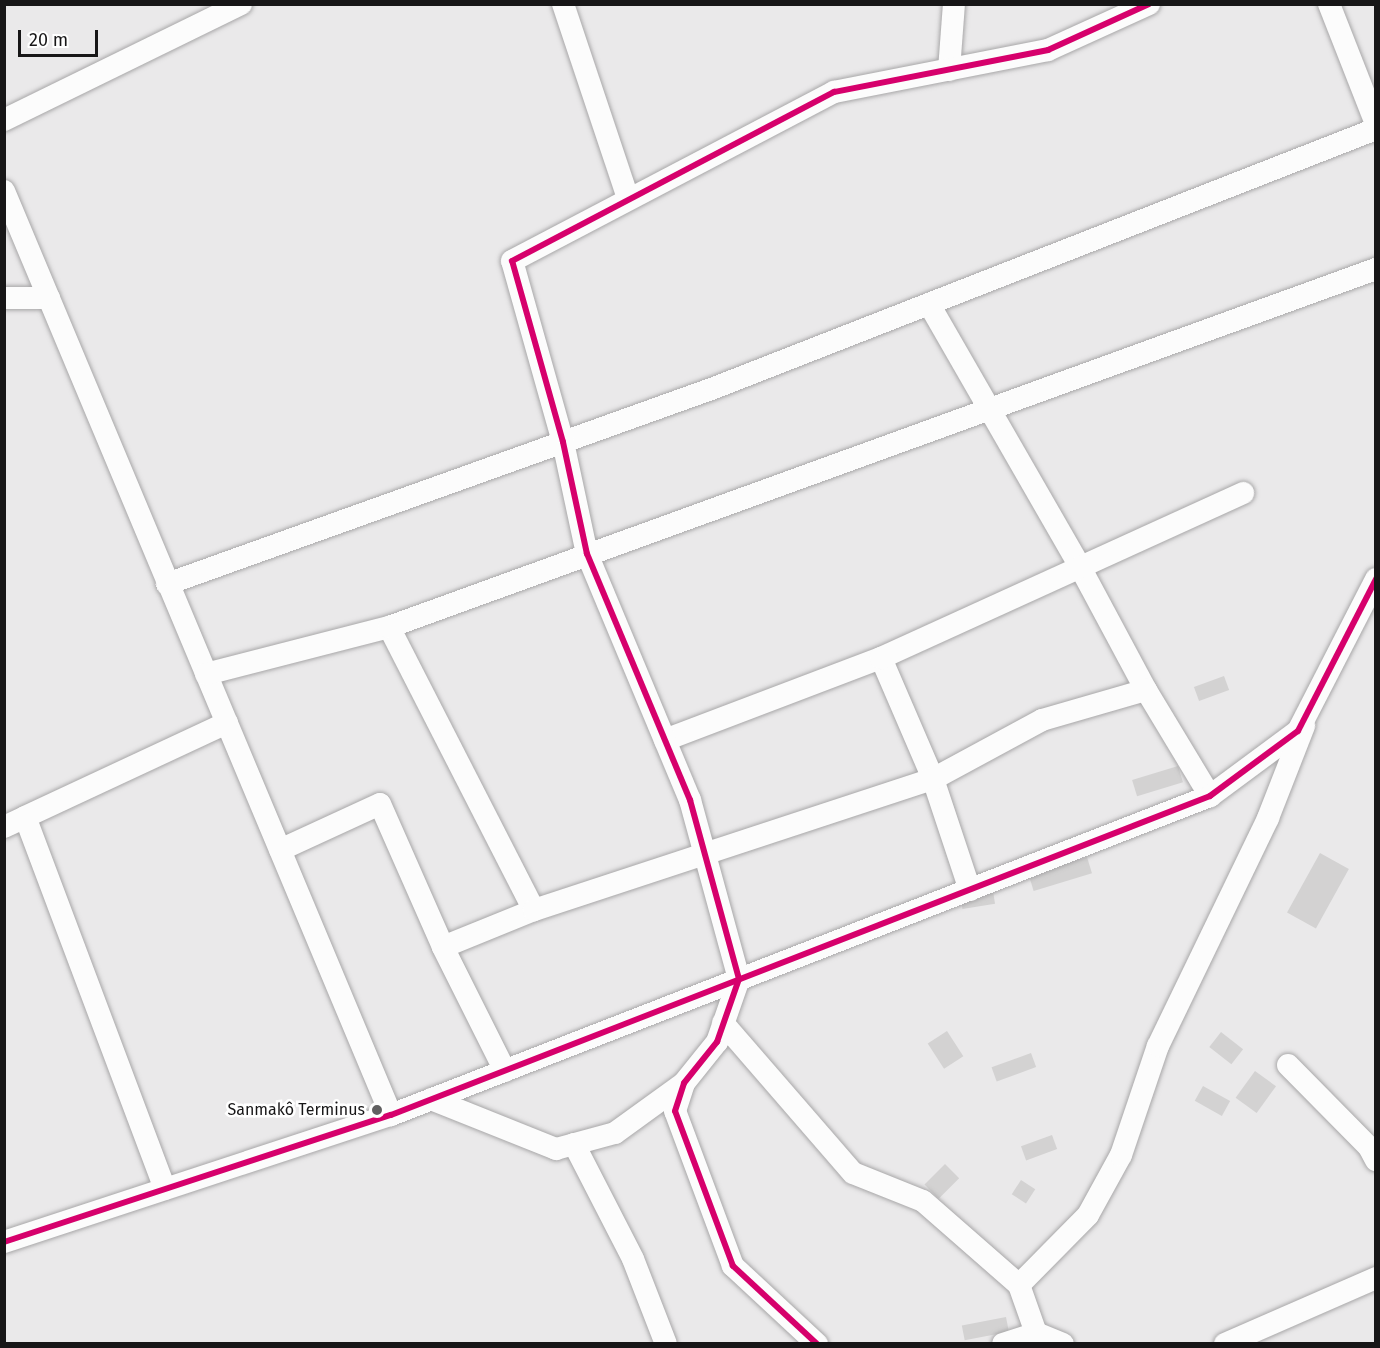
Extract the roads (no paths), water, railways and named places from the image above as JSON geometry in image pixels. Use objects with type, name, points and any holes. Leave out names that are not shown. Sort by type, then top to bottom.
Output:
[{"type":"street","points":[[4,120],[241,4]]},
{"type":"street","points":[[563,4],[628,198]]},
{"type":"street","points":[[949,70],[954,4]]},
{"type":"street","points":[[431,1099],[556,1149],[615,1133],[684,1083],[717,1042],[739,979],[690,800],[587,554],[563,442],[512,261],[628,198],[834,92],[1047,50],[1149,4]]},
{"type":"street","points":[[1329,4],[1376,124]]},
{"type":"street","points":[[167,584],[563,442],[929,304],[1376,129]]},
{"type":"street","points":[[4,191],[391,1115]]},
{"type":"street","points":[[206,674],[389,627],[1376,269]]},
{"type":"street","points":[[4,298],[49,298]]},
{"type":"street","points":[[929,304],[987,410],[1080,567],[1146,690],[1210,796]]},
{"type":"street","points":[[664,740],[881,658],[1243,493]]},
{"type":"street","points":[[4,1242],[391,1115],[1210,796],[1298,731],[1376,579]]},
{"type":"street","points":[[389,627],[534,910]]},
{"type":"street","points":[[881,658],[933,779],[970,890]]},
{"type":"street","points":[[443,947],[534,910],[933,779],[1042,720],[1146,690]]},
{"type":"street","points":[[1019,1285],[1088,1215],[1121,1155],[1158,1046],[1268,818],[1313,702]]},
{"type":"street","points":[[4,827],[227,723]]},
{"type":"street","points":[[280,850],[380,804],[443,947],[505,1071]]},
{"type":"street","points":[[25,817],[165,1189]]},
{"type":"street","points":[[723,1023],[853,1173],[923,1201],[1019,1285],[1036,1333]]},
{"type":"street","points":[[1288,1065],[1369,1147],[1376,1160]]},
{"type":"street","points":[[684,1083],[675,1111],[733,1266],[817,1344]]},
{"type":"street","points":[[574,1144],[633,1259],[666,1344]]},
{"type":"street","points":[[1225,1344],[1376,1278]]},
{"type":"street","points":[[1003,1344],[1036,1333],[1063,1344]]},
{"type":"place","name":"Sanmakô Terminus","points":[[377,1110]]}]
